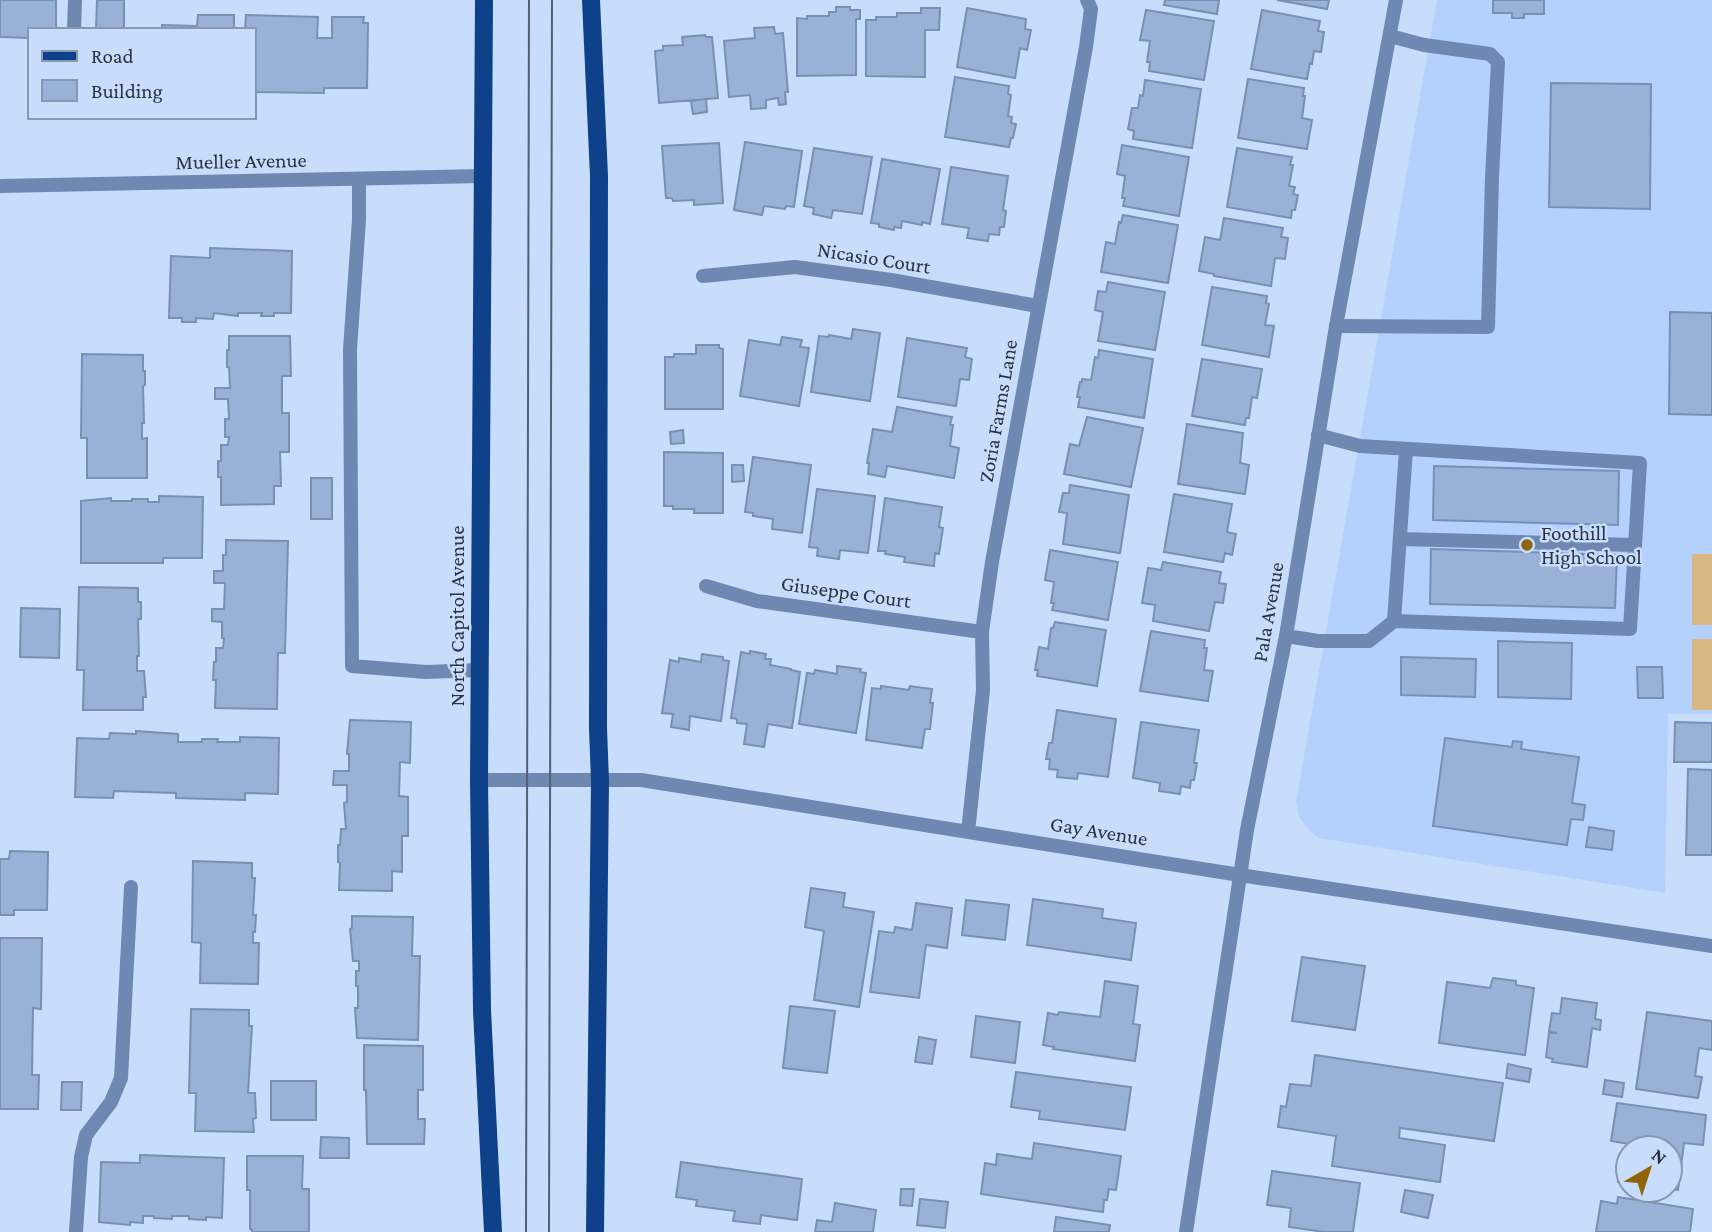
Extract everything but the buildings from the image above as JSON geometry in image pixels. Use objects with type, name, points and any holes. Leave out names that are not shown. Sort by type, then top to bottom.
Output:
[{"type":"main road","name":"North Capitol Avenue","points":[[484,0],[479,780],[482,1010],[493,1232]]},
{"type":"main road","points":[[591,0],[599,176],[600,781],[595,1232]]},
{"type":"street","points":[[74,28],[75,0]]},
{"type":"street","name":"Zoria Farms Lane","points":[[968,832],[983,690],[982,632],[992,562],[1086,47],[1091,9],[1087,0]]},
{"type":"street","name":"Pala Avenue","points":[[1186,1232],[1247,830],[1286,636],[1336,326],[1396,0]]},
{"type":"street","points":[[1336,326],[1488,327],[1498,62],[1490,54],[1424,45],[1390,36]]},
{"type":"street","name":"Mueller Avenue","points":[[0,187],[482,176]]},
{"type":"street","points":[[359,179],[351,349],[352,666],[426,672],[480,670]]},
{"type":"street","name":"Nicasio Court","points":[[703,276],[795,267],[891,280],[1038,306]]},
{"type":"street","points":[[1286,636],[1318,641],[1369,641],[1394,621],[1630,629],[1640,463],[1406,450],[1353,445],[1318,435]]},
{"type":"street","points":[[1394,621],[1406,450]]},
{"type":"street","points":[[1400,539],[1635,545]]},
{"type":"street","name":"Giuseppe Court","points":[[706,586],[757,601],[982,632]]},
{"type":"street","name":"Gay Avenue","points":[[479,780],[641,780],[1240,875],[1712,946]]},
{"type":"street","points":[[76,1232],[80,1157],[86,1135],[111,1102],[121,1078],[131,887]]},
{"type":"shaded area","name":"Foothill High School","points":[[1437,0],[1712,0],[1712,714],[1668,714],[1665,893],[1319,838],[1306,827],[1299,816],[1296,802]]},
{"type":"shaded area","points":[[1692,554],[1712,554],[1712,625],[1692,625]]},
{"type":"shaded area","points":[[1692,639],[1712,639],[1712,710],[1692,710]]},
{"type":"tram line","points":[[526,1232],[529,0]]},
{"type":"tram line","points":[[549,1232],[552,0]]},
{"type":"place","name":"Foothill High School","points":[[1527,545]]}]
